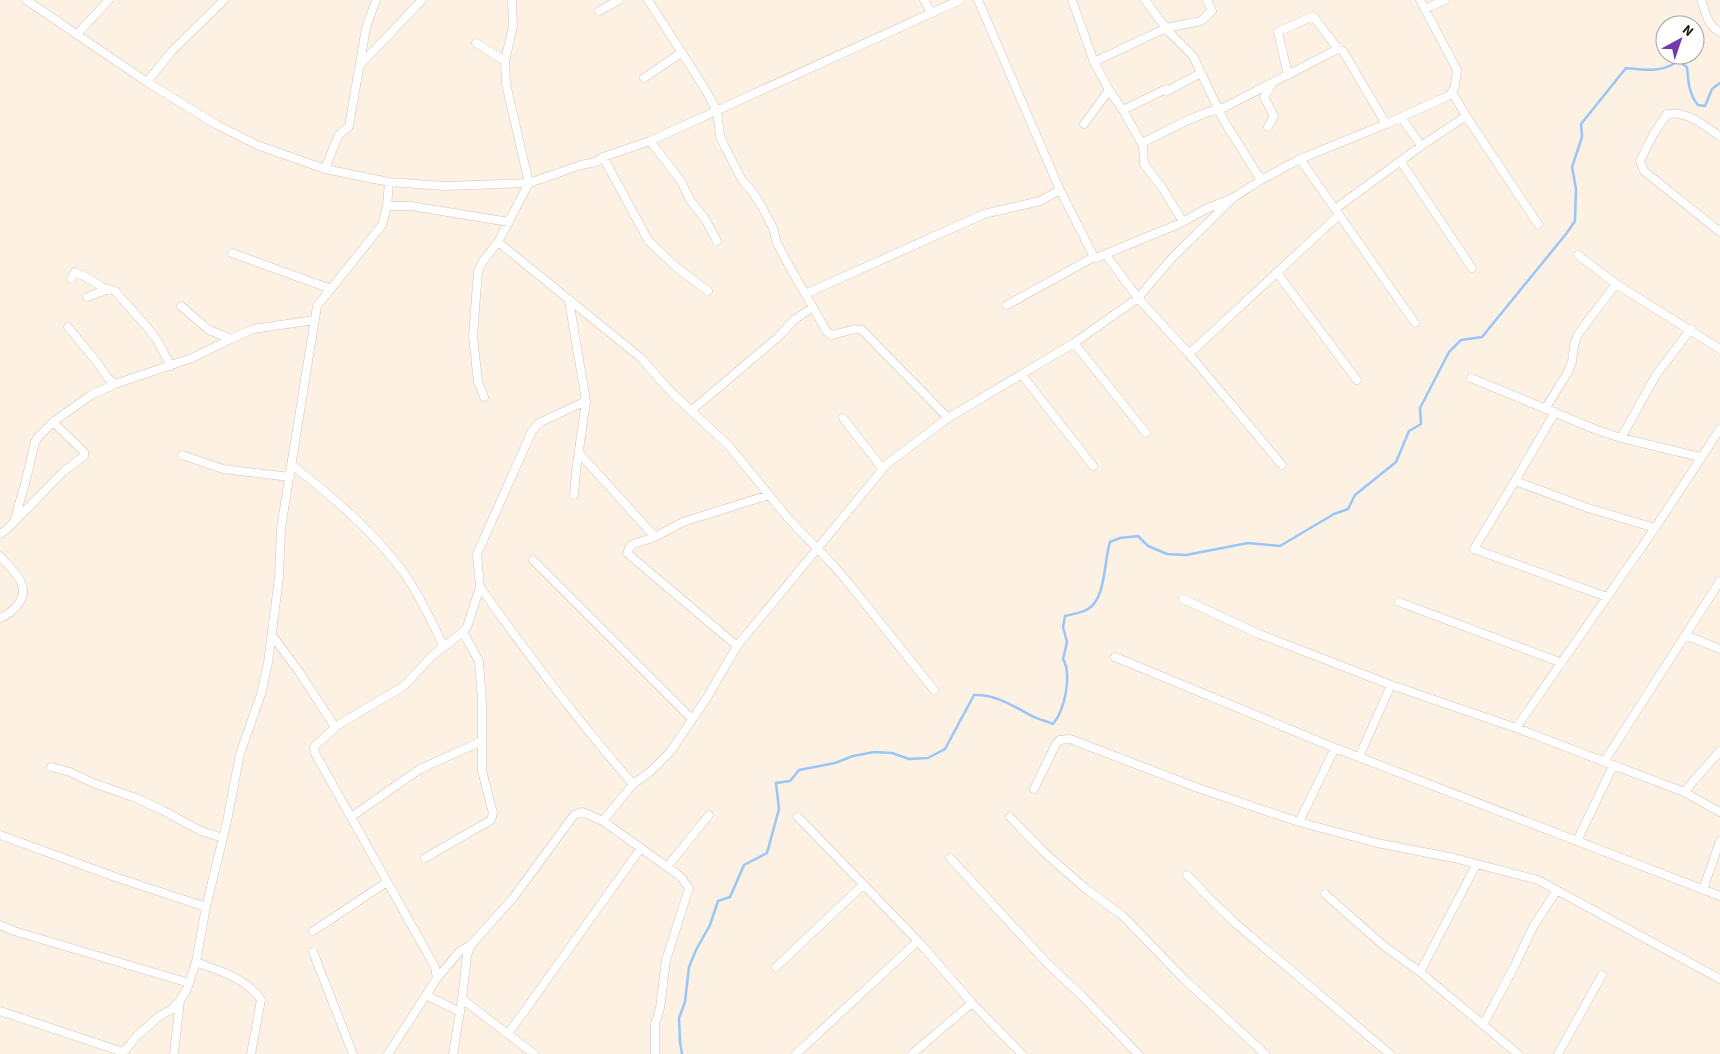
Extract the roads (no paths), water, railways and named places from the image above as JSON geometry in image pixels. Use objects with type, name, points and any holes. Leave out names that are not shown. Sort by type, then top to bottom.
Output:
[{"type":"street","points":[[26,0],[146,82],[217,125],[257,145],[325,169],[389,182],[444,186],[529,183],[581,165],[596,162],[603,157],[650,141],[960,0]]},
{"type":"street","points":[[77,34],[109,0]]},
{"type":"street","points":[[146,82],[172,51],[224,0]]},
{"type":"street","points":[[325,169],[338,136],[348,126],[366,28],[376,0]]},
{"type":"street","points":[[360,64],[422,0]]},
{"type":"street","points":[[484,397],[478,382],[473,336],[478,271],[483,261],[498,242],[529,183],[507,91],[505,61],[513,26],[512,0]]},
{"type":"street","points":[[599,11],[619,0]]},
{"type":"street","points":[[648,0],[717,111],[720,136],[725,147],[742,180],[761,205],[787,262],[812,308],[829,334],[832,335],[855,328],[862,330],[948,418]]},
{"type":"street","points":[[924,0],[931,12]]},
{"type":"street","points":[[978,0],[1060,190],[1094,257]]},
{"type":"street","points":[[1072,0],[1094,62],[1142,143],[1144,164],[1183,222]]},
{"type":"street","points":[[1145,0],[1166,28],[1193,56],[1219,110],[1261,180]]},
{"type":"street","points":[[1094,62],[1166,28],[1201,20],[1212,11],[1207,0]]},
{"type":"street","points":[[1007,306],[1094,257],[1106,255],[1183,222],[1206,209],[1232,198],[1300,159],[1402,117],[1452,92],[1457,70],[1420,0]]},
{"type":"street","points":[[1424,9],[1446,0]]},
{"type":"street","points":[[1701,0],[1708,21],[1720,32]]},
{"type":"street","points":[[1288,75],[1278,32],[1313,16],[1338,49],[1343,51],[1386,124]]},
{"type":"street","points":[[476,43],[505,61]]},
{"type":"street","points":[[1142,143],[1213,110],[1219,110],[1338,49]]},
{"type":"street","points":[[644,78],[681,53]]},
{"type":"street","points":[[1123,110],[1166,88],[1167,91],[1201,73]]},
{"type":"street","points":[[1268,127],[1274,116],[1264,97],[1273,82]]},
{"type":"street","points":[[1084,124],[1109,90]]},
{"type":"street","points":[[1452,92],[1538,224]]},
{"type":"street","points":[[1720,136],[1696,120],[1676,113],[1668,114],[1653,135],[1640,160],[1644,171],[1720,232]]},
{"type":"street","points":[[1189,354],[1277,273],[1337,212],[1421,146],[1466,116]]},
{"type":"street","points":[[1402,117],[1421,146]]},
{"type":"street","points":[[650,141],[681,181],[690,200],[705,219],[717,241]]},
{"type":"street","points":[[603,157],[648,240],[676,266],[708,291]]},
{"type":"street","points":[[1300,159],[1415,323]]},
{"type":"street","points":[[1401,162],[1472,268]]},
{"type":"street","points":[[0,1011],[122,1053],[142,1031],[158,1017],[172,1009],[180,1000],[189,983],[196,962],[206,907],[223,838],[240,754],[261,694],[268,663],[279,578],[281,528],[317,306],[382,225],[387,206],[389,182]]},
{"type":"street","points":[[805,294],[984,214],[1040,201],[1060,190]]},
{"type":"street","points":[[603,821],[633,784],[650,772],[670,752],[708,696],[737,646],[882,468],[948,418],[1074,343],[1138,298],[1171,259],[1232,198]]},
{"type":"street","points":[[387,206],[411,206],[509,222]]},
{"type":"street","points":[[498,242],[641,358],[670,391],[729,446],[787,517],[851,586],[934,690]]},
{"type":"street","points":[[232,253],[331,289]]},
{"type":"street","points":[[1106,255],[1138,298],[1189,354],[1282,465]]},
{"type":"street","points":[[1578,255],[1616,284],[1720,348]]},
{"type":"street","points":[[71,279],[74,272],[86,276],[96,284],[114,291],[157,340],[170,366]]},
{"type":"street","points":[[1277,273],[1357,380]]},
{"type":"street","points":[[1545,409],[1568,372],[1578,334],[1616,284]]},
{"type":"street","points":[[87,297],[109,289]]},
{"type":"street","points":[[569,301],[586,401],[574,495]]},
{"type":"street","points":[[181,306],[209,330],[230,339]]},
{"type":"street","points":[[692,410],[777,338],[795,318],[812,308]]},
{"type":"street","points":[[14,522],[35,442],[53,422],[91,395],[115,384],[192,358],[253,329],[315,320]]},
{"type":"street","points":[[68,327],[107,377],[115,384]]},
{"type":"street","points":[[1621,438],[1656,375],[1691,330]]},
{"type":"street","points":[[1074,343],[1146,433]]},
{"type":"street","points":[[1022,375],[1093,466]]},
{"type":"street","points":[[1471,378],[1621,438],[1700,457]]},
{"type":"street","points":[[437,978],[435,967],[314,747],[335,727],[404,686],[432,656],[463,632],[480,587],[477,554],[532,431],[539,424],[586,401]]},
{"type":"street","points":[[1555,412],[1474,549],[1607,597]]},
{"type":"street","points":[[843,418],[882,468]]},
{"type":"street","points":[[0,534],[63,472],[84,456],[84,452],[53,422]]},
{"type":"street","points":[[1516,728],[1655,528],[1720,429]]},
{"type":"street","points":[[579,453],[655,537]]},
{"type":"street","points":[[182,456],[223,469],[290,477]]},
{"type":"street","points":[[292,465],[352,514],[388,554],[405,575],[430,618],[444,647]]},
{"type":"street","points":[[1515,481],[1588,508],[1655,528]]},
{"type":"street","points":[[737,646],[626,553],[632,545],[655,537],[695,517],[769,494]]},
{"type":"street","points":[[0,556],[22,582],[25,591],[23,598],[16,608],[0,618]]},
{"type":"street","points":[[533,560],[692,719]]},
{"type":"street","points":[[1604,762],[1720,581]]},
{"type":"street","points":[[480,587],[533,662],[602,749],[633,784]]},
{"type":"street","points":[[1183,599],[1259,634],[1390,685],[1516,728],[1684,792],[1720,812]]},
{"type":"street","points":[[1399,602],[1562,663]]},
{"type":"street","points":[[425,858],[491,820],[493,813],[482,771],[479,661],[463,632]]},
{"type":"street","points":[[272,635],[300,673],[335,727]]},
{"type":"street","points":[[1685,636],[1720,649]]},
{"type":"street","points":[[1115,657],[1336,748],[1720,896]]},
{"type":"street","points":[[1359,757],[1390,685]]},
{"type":"street","points":[[1034,789],[1056,744],[1060,740],[1065,739],[1198,788],[1299,822],[1538,880],[1698,969],[1720,979]]},
{"type":"street","points":[[351,817],[420,769],[482,741]]},
{"type":"street","points":[[1299,822],[1336,748]]},
{"type":"street","points":[[1684,792],[1720,751]]},
{"type":"street","points":[[1577,841],[1613,766]]},
{"type":"street","points":[[51,767],[70,772],[93,783],[136,798],[201,831],[223,838]]},
{"type":"street","points":[[388,1054],[437,978],[460,951],[471,945],[513,898],[574,815],[582,812],[603,821],[681,877],[689,888],[666,960],[660,1008],[655,1024],[655,1054]]},
{"type":"street","points":[[667,867],[709,815]]},
{"type":"street","points":[[798,817],[918,941],[972,1003],[1022,1054]]},
{"type":"street","points":[[1010,817],[1046,854],[1085,888],[1122,916],[1183,978],[1265,1054]]},
{"type":"street","points":[[0,835],[206,907]]},
{"type":"street","points":[[1703,889],[1720,841]]},
{"type":"street","points":[[508,1034],[641,848]]},
{"type":"street","points":[[950,858],[1048,964],[1138,1054]]},
{"type":"street","points":[[1420,972],[1476,865]]},
{"type":"street","points":[[1187,875],[1235,923],[1390,1054]]},
{"type":"street","points":[[313,932],[387,882]]},
{"type":"street","points":[[776,967],[864,884]]},
{"type":"street","points":[[1483,1025],[1533,927],[1557,890]]},
{"type":"street","points":[[1325,894],[1384,946],[1420,972],[1518,1054]]},
{"type":"street","points":[[0,924],[14,930],[189,983]]},
{"type":"street","points":[[796,1054],[918,941]]},
{"type":"street","points":[[453,1054],[467,956],[471,945]]},
{"type":"street","points":[[314,952],[353,1054]]},
{"type":"street","points":[[196,962],[246,983],[255,990],[261,1000],[251,1054]]},
{"type":"street","points":[[1558,1054],[1602,975]]},
{"type":"street","points":[[426,995],[460,1012]]},
{"type":"street","points":[[462,999],[534,1054]]},
{"type":"street","points":[[174,1054],[180,1000]]},
{"type":"street","points":[[912,1054],[972,1003]]},
{"type":"waterway","points":[[682,1054],[679,1018],[685,1002],[689,967],[710,925],[718,901],[730,897],[744,865],[767,853],[779,809],[776,783],[790,781],[799,770],[835,763],[853,756],[874,752],[892,753],[909,759],[928,758],[945,749],[974,695],[998,699],[1053,724],[1061,710],[1066,692],[1067,674],[1063,659],[1067,642],[1063,627],[1065,616],[1083,612],[1094,604],[1104,578],[1110,542],[1120,538],[1138,536],[1148,546],[1167,554],[1186,555],[1248,543],[1280,546],[1334,514],[1348,509],[1355,495],[1396,462],[1409,431],[1421,424],[1420,408],[1449,352],[1461,340],[1482,337],[1575,221],[1576,189],[1572,167],[1582,137],[1581,124],[1626,68],[1660,69],[1678,61],[1687,67],[1691,92],[1698,105],[1705,106],[1712,89],[1720,83]]}]
